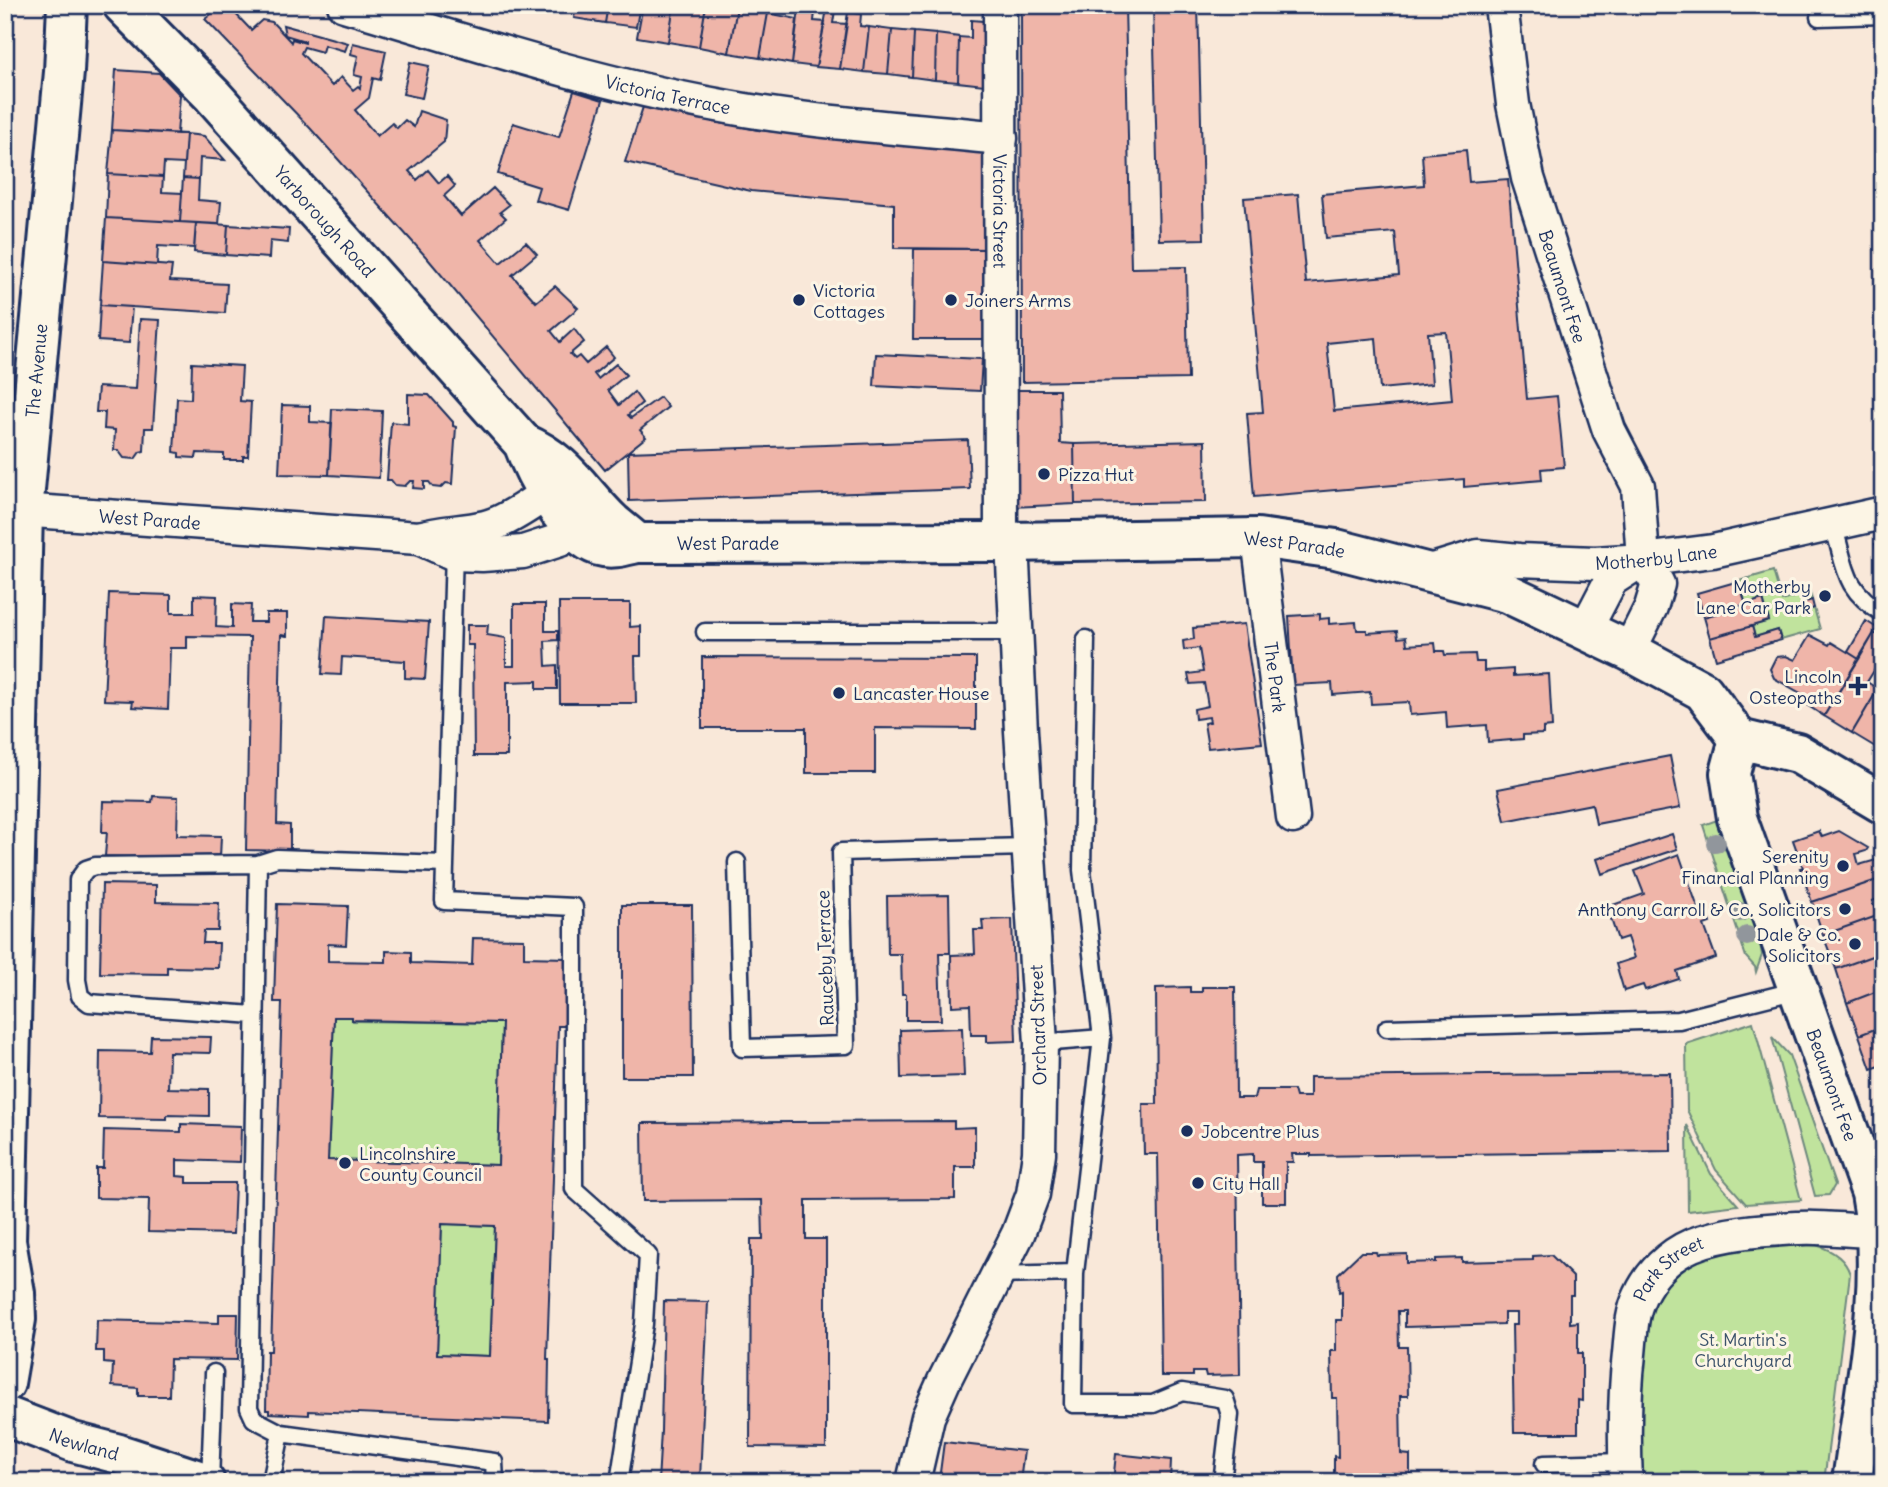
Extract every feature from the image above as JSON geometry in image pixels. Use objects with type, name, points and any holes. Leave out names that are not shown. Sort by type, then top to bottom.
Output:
[{"type":"main road","name":"The Avenue","points":[[5,1383],[16,1318],[15,1293],[6,1242],[14,510],[64,72],[67,5]]},
{"type":"main road","name":"Yarborough Road","points":[[123,5],[222,106],[523,443],[532,468],[559,485]]},
{"type":"main road","name":"West Parade","points":[[559,485],[588,520],[587,540],[600,546],[618,548],[637,543],[1258,538],[1336,549],[1507,593],[1629,651],[1703,691],[1739,739]]},
{"type":"main road","points":[[1739,739],[1797,753],[1883,804]]},
{"type":"main road","name":"Beaumont Fee","points":[[1739,739],[1730,773],[1737,818],[1871,1193],[1880,1231],[1876,1295],[1852,1482]]},
{"type":"main road","name":"Newland","points":[[5,1416],[73,1442],[207,1482]]},
{"type":"street","name":"Victoria Terrace","points":[[344,5],[552,66],[715,105],[768,114],[1001,138]]},
{"type":"street","name":"Victoria Street","points":[[1000,5],[1007,542]]},
{"type":"street","name":"Beaumont Fee","points":[[1500,5],[1513,104],[1528,178],[1609,430],[1638,486],[1643,560],[1658,584],[1651,607],[1629,651]]},
{"type":"street","points":[[454,542],[498,523],[559,485]]},
{"type":"street","name":"West Parade","points":[[14,510],[419,538],[454,542],[482,555],[523,552],[560,540],[588,520]]},
{"type":"street","name":"Motherby Lane","points":[[1426,572],[1478,556],[1595,563],[1713,551],[1883,513]]},
{"type":"street","name":"The Park","points":[[1258,538],[1293,817]]},
{"type":"street","name":"Orchard Street","points":[[913,1482],[929,1417],[944,1381],[1018,1234],[1033,1194],[1039,1153],[1041,1042],[1030,847],[1007,542]]},
{"type":"street","points":[[1585,630],[1611,580],[1643,560]]},
{"type":"street","name":"Park Street","points":[[1625,1472],[1624,1398],[1635,1308],[1647,1284],[1662,1265],[1692,1245],[1746,1232],[1801,1228],[1880,1231]]},
{"type":"lane","points":[[1819,17],[1883,15]]},
{"type":"lane","points":[[1833,525],[1849,582],[1857,593],[1883,613]]},
{"type":"lane","points":[[454,542],[443,901],[574,907],[574,1189],[648,1255],[644,1324],[619,1482]]},
{"type":"lane","points":[[705,632],[1015,632]]},
{"type":"lane","points":[[1086,639],[1082,870],[1101,1038],[1075,1273],[1073,1404],[1153,1404],[1182,1392],[1225,1399],[1230,1415],[1222,1482]]},
{"type":"lane","name":"Rauceby Terrace","points":[[737,862],[742,1048],[846,1045],[841,852],[1030,847]]},
{"type":"lane","points":[[254,1015],[89,1003],[80,996],[77,980],[78,880],[86,869],[95,866],[258,864],[277,858],[445,864]]},
{"type":"lane","points":[[258,864],[249,1408],[254,1419],[281,1433],[494,1462],[495,1482]]},
{"type":"lane","points":[[1387,1028],[1679,1020],[1798,990]]},
{"type":"lane","points":[[1041,1042],[1101,1038]]},
{"type":"lane","points":[[998,1275],[1075,1273]]},
{"type":"lane","points":[[207,1482],[214,1373]]},
{"type":"lane","points":[[271,1482],[281,1433]]},
{"type":"lane","points":[[1544,1464],[1625,1472]]},
{"type":"green space","points":[[1773,571],[1782,601],[1810,592],[1812,600],[1803,603],[1804,610],[1814,608],[1820,629],[1781,640],[1778,630],[1755,637],[1752,626],[1769,621],[1763,600],[1746,605],[1739,581]]},
{"type":"green space","points":[[1717,820],[1760,942],[1762,955],[1756,972],[1746,957],[1703,825]]},
{"type":"green space","points":[[334,1017],[352,1017],[353,1021],[502,1023],[498,1165],[328,1160]]},
{"type":"green space","points":[[1753,1022],[1801,1200],[1746,1204],[1716,1170],[1687,1110],[1686,1044]]},
{"type":"green space","points":[[1772,1037],[1789,1055],[1835,1185],[1829,1195],[1815,1196]]},
{"type":"green space","points":[[1687,1125],[1711,1174],[1738,1205],[1688,1211]]},
{"type":"green space","points":[[442,1224],[495,1226],[490,1356],[437,1354]]},
{"type":"green space","name":"St. Martin's Churchyard","points":[[1816,1245],[1837,1255],[1850,1274],[1824,1482],[1643,1482],[1641,1423],[1645,1335],[1648,1314],[1660,1292],[1671,1278],[1685,1267],[1712,1255],[1757,1248]]},
{"type":"building","points":[[576,5],[608,5],[605,23],[574,18]]},
{"type":"building","points":[[608,5],[640,5],[636,27],[605,23]]},
{"type":"building","points":[[643,5],[674,5],[668,42],[637,37]]},
{"type":"building","points":[[674,5],[706,5],[699,47],[668,42]]},
{"type":"building","points":[[706,5],[737,7],[729,53],[699,47]]},
{"type":"building","points":[[1021,5],[1125,5],[1131,268],[1186,267],[1188,379],[1022,382]]},
{"type":"building","points":[[1153,5],[1198,5],[1204,239],[1159,240]]},
{"type":"building","points":[[221,6],[230,8],[251,30],[262,20],[272,22],[291,42],[292,39],[305,41],[285,35],[283,25],[348,43],[345,51],[324,45],[322,52],[304,47],[301,53],[332,86],[341,77],[353,90],[358,86],[360,88],[362,77],[354,75],[358,56],[351,54],[353,43],[386,51],[380,80],[373,78],[369,98],[355,110],[377,136],[392,123],[397,128],[405,120],[414,127],[419,111],[446,120],[444,142],[409,171],[417,180],[428,170],[439,183],[447,176],[455,186],[444,196],[461,216],[493,188],[509,205],[500,212],[506,218],[480,240],[500,263],[526,242],[537,254],[512,275],[536,302],[555,286],[578,308],[551,331],[560,342],[574,329],[584,342],[570,354],[575,359],[579,356],[586,364],[606,347],[614,357],[594,374],[598,379],[616,364],[626,375],[608,390],[619,405],[634,392],[642,403],[628,415],[631,418],[660,397],[668,407],[640,430],[646,437],[605,470],[428,259],[310,128],[205,19]]},
{"type":"building","points":[[737,7],[768,13],[760,58],[729,53]]},
{"type":"building","points":[[799,9],[815,12],[814,21],[825,22],[816,67],[792,64]]},
{"type":"building","points":[[827,9],[835,10],[833,23],[847,24],[840,69],[816,67]]},
{"type":"building","points":[[848,12],[861,14],[860,26],[869,27],[864,72],[840,69]]},
{"type":"building","points":[[768,13],[797,19],[792,64],[760,58]]},
{"type":"building","points":[[971,20],[983,21],[984,85],[958,82],[959,37],[971,38]]},
{"type":"building","points":[[869,27],[892,30],[888,74],[864,72]]},
{"type":"building","points":[[892,30],[914,32],[912,77],[888,74]]},
{"type":"building","points":[[914,32],[936,34],[935,80],[912,77]]},
{"type":"building","points":[[936,34],[959,37],[958,82],[935,80]]},
{"type":"building","points":[[410,62],[429,66],[422,98],[403,94]]},
{"type":"building","points":[[116,70],[159,73],[180,95],[177,134],[112,130]]},
{"type":"building","points":[[574,91],[603,100],[569,210],[535,200],[539,187],[498,174],[513,123],[559,137]]},
{"type":"building","points":[[643,107],[758,130],[986,153],[989,249],[894,248],[894,204],[751,191],[625,162]]},
{"type":"building","points":[[112,130],[186,134],[184,164],[164,163],[163,177],[108,174]]},
{"type":"building","points":[[186,134],[204,136],[225,160],[200,158],[199,179],[183,178]]},
{"type":"building","points":[[1466,150],[1469,182],[1508,179],[1527,399],[1557,396],[1564,467],[1541,469],[1542,480],[1464,487],[1464,479],[1254,497],[1247,413],[1263,412],[1244,198],[1298,194],[1306,283],[1399,275],[1395,232],[1326,238],[1322,194],[1424,185],[1422,154]],"holes":[[[1446,332],[1452,400],[1334,411],[1327,343],[1376,338],[1380,389],[1432,384],[1428,333]]]},
{"type":"building","points":[[108,174],[163,177],[162,192],[182,193],[180,222],[106,218]]},
{"type":"building","points":[[183,178],[199,179],[198,200],[221,202],[219,224],[180,222]]},
{"type":"building","points":[[106,218],[196,223],[194,248],[158,246],[157,265],[103,261]]},
{"type":"building","points":[[196,223],[228,225],[226,255],[194,252]]},
{"type":"building","points":[[228,225],[289,229],[288,243],[270,241],[269,258],[226,255]]},
{"type":"building","name":"Joiners Arms","points":[[914,249],[989,249],[988,339],[913,339]]},
{"type":"building","points":[[103,261],[172,266],[170,281],[227,284],[225,313],[100,305]]},
{"type":"building","points":[[100,305],[132,307],[129,343],[98,341]]},
{"type":"building","points":[[140,319],[160,320],[153,428],[145,428],[144,451],[135,459],[124,458],[118,450],[114,450],[115,430],[104,429],[105,412],[96,412],[98,387],[136,389]]},
{"type":"building","points":[[876,354],[982,359],[980,391],[874,386]]},
{"type":"building","points":[[192,363],[242,366],[240,401],[251,402],[248,456],[243,456],[243,460],[224,460],[224,454],[197,453],[196,458],[179,457],[179,453],[174,452],[177,398],[191,399]]},
{"type":"building","name":"Pizza Hut","points":[[1012,390],[1059,390],[1060,443],[1074,444],[1075,504],[1013,507]]},
{"type":"building","points":[[408,394],[429,395],[456,427],[452,484],[446,483],[441,488],[424,482],[424,489],[413,488],[414,481],[405,486],[395,485],[391,480],[387,480],[391,422],[408,424]]},
{"type":"building","points":[[282,405],[310,406],[310,422],[332,423],[329,475],[279,474]]},
{"type":"building","points":[[332,409],[382,411],[379,478],[329,475]]},
{"type":"building","points":[[968,440],[970,489],[629,501],[628,452]]},
{"type":"building","points":[[1205,441],[1206,502],[1075,504],[1074,444]]},
{"type":"building","points":[[1883,542],[1883,576],[1875,544]]},
{"type":"building","points":[[1739,581],[1746,605],[1704,617],[1697,593]]},
{"type":"building","points":[[109,593],[171,595],[171,613],[194,613],[194,595],[217,596],[216,627],[232,628],[232,604],[251,605],[250,622],[266,622],[266,613],[287,613],[287,636],[281,635],[277,824],[290,825],[290,851],[246,850],[250,637],[187,636],[187,648],[170,648],[168,709],[132,707],[133,701],[104,700]]},
{"type":"building","points":[[1763,599],[1769,621],[1710,638],[1704,617]]},
{"type":"building","points":[[1812,600],[1814,608],[1805,611],[1802,603]]},
{"type":"building","points":[[559,603],[630,603],[630,627],[641,626],[641,656],[635,656],[636,703],[560,703]]},
{"type":"building","points":[[514,604],[545,604],[545,631],[558,631],[558,640],[545,641],[546,666],[557,665],[557,689],[537,689],[537,681],[507,682],[507,756],[474,756],[473,645],[467,645],[467,625],[488,625],[487,635],[506,638],[506,666],[514,666]]},
{"type":"building","points":[[1320,614],[1320,619],[1329,618],[1329,624],[1356,622],[1357,630],[1367,630],[1367,633],[1397,631],[1398,638],[1406,637],[1407,645],[1435,643],[1436,651],[1444,651],[1445,655],[1475,654],[1476,662],[1484,662],[1484,671],[1513,669],[1513,676],[1549,674],[1552,727],[1543,728],[1543,734],[1523,735],[1523,739],[1488,742],[1487,725],[1447,728],[1446,712],[1410,715],[1409,702],[1371,704],[1370,692],[1333,695],[1332,683],[1293,685],[1289,616]]},
{"type":"building","points":[[326,616],[429,622],[425,679],[405,678],[405,661],[342,657],[341,675],[322,674]]},
{"type":"building","points":[[1866,621],[1877,628],[1859,659],[1848,652]]},
{"type":"building","points":[[1244,624],[1262,743],[1208,748],[1204,723],[1210,722],[1209,717],[1195,719],[1194,709],[1208,706],[1204,683],[1190,684],[1188,674],[1203,672],[1199,648],[1184,650],[1183,641],[1194,639],[1193,628]]},
{"type":"building","points":[[1752,626],[1755,637],[1778,630],[1781,640],[1716,659],[1710,638]]},
{"type":"building","name":"Lincoln Osteopaths","points":[[1874,633],[1883,638],[1883,652],[1880,656],[1883,656],[1867,682],[1878,689],[1852,733],[1824,716]]},
{"type":"building","points":[[1810,635],[1829,645],[1831,642],[1859,659],[1824,716],[1799,700],[1802,694],[1774,678],[1770,669],[1776,657],[1786,656],[1795,660]]},
{"type":"building","name":"Lancaster House","points":[[702,657],[976,658],[976,729],[875,728],[875,773],[806,773],[806,728],[702,728]]},
{"type":"building","points":[[1878,689],[1883,692],[1883,739],[1877,748],[1852,733]]},
{"type":"building","points":[[1670,756],[1680,808],[1596,824],[1592,804],[1505,821],[1498,789]]},
{"type":"building","points":[[153,796],[178,797],[177,835],[221,836],[220,858],[176,856],[176,864],[140,864],[140,857],[105,856],[107,832],[102,832],[103,801],[152,802]]},
{"type":"building","name":"Serenity Financial Planning","points":[[1819,831],[1822,837],[1839,831],[1868,848],[1856,854],[1859,865],[1883,858],[1883,878],[1812,902],[1793,840]]},
{"type":"building","points":[[1672,834],[1677,849],[1602,874],[1597,859]]},
{"type":"building","points":[[1679,854],[1699,911],[1705,910],[1710,923],[1704,925],[1716,958],[1677,971],[1679,979],[1645,990],[1643,985],[1624,991],[1616,964],[1634,958],[1627,937],[1618,940],[1607,907],[1644,894],[1635,871]]},
{"type":"building","name":"Anthony Carroll & Co. Solicitors","points":[[1883,878],[1883,897],[1872,901],[1877,916],[1823,935],[1812,902]]},
{"type":"building","points":[[102,884],[156,885],[156,902],[219,903],[218,931],[204,931],[203,943],[219,943],[218,968],[167,967],[167,974],[100,973]]},
{"type":"building","points":[[949,895],[950,953],[939,953],[941,1020],[906,1020],[901,954],[888,954],[887,896]]},
{"type":"building","name":"Lincolnshire County Council","points":[[277,904],[348,906],[346,945],[328,944],[328,961],[386,962],[386,951],[411,952],[411,963],[472,965],[473,938],[524,939],[524,957],[568,958],[565,1026],[558,1026],[547,1359],[548,1421],[309,1411],[309,1415],[269,1413],[269,1410],[266,1410],[267,1351],[271,1351],[282,1002],[274,1002]],"holes":[[[334,1017],[352,1017],[352,1020],[502,1023],[498,1165],[328,1160]],[[442,1224],[495,1226],[490,1356],[437,1354]]]},
{"type":"building","points":[[622,905],[692,905],[693,1077],[622,1077]]},
{"type":"building","name":"Dale & Co. Solicitors","points":[[1877,916],[1880,927],[1883,926],[1883,952],[1836,969],[1823,935]]},
{"type":"building","points":[[1012,919],[1016,1041],[987,1042],[987,1035],[971,1035],[970,1005],[952,1006],[951,955],[975,954],[974,930],[983,930],[982,920]]},
{"type":"building","name":"Dale & Co. Solicitors","points":[[1883,952],[1883,989],[1847,1003],[1836,969]]},
{"type":"building","name":"City Hall","points":[[1190,987],[1190,992],[1202,992],[1202,987],[1235,987],[1236,1098],[1254,1098],[1256,1090],[1294,1090],[1296,1097],[1310,1097],[1310,1077],[1670,1073],[1671,1151],[1311,1156],[1292,1154],[1293,1162],[1286,1162],[1286,1203],[1262,1203],[1262,1162],[1253,1162],[1253,1154],[1237,1155],[1240,1375],[1206,1376],[1205,1372],[1193,1372],[1193,1376],[1161,1376],[1158,1154],[1144,1154],[1143,1104],[1157,1104],[1156,988]]},
{"type":"building","points":[[1883,989],[1883,1026],[1859,1035],[1847,1003]]},
{"type":"building","points":[[1883,1026],[1883,1065],[1871,1069],[1859,1035]]},
{"type":"building","points":[[962,1028],[964,1076],[901,1078],[900,1030]]},
{"type":"building","points":[[151,1036],[211,1037],[210,1053],[169,1052],[168,1088],[209,1089],[209,1116],[167,1115],[167,1119],[99,1118],[100,1051],[150,1052]]},
{"type":"building","points":[[954,1121],[954,1128],[975,1127],[975,1167],[955,1167],[955,1199],[806,1200],[806,1239],[826,1239],[826,1448],[750,1447],[751,1239],[763,1239],[762,1200],[643,1201],[642,1123]]},
{"type":"building","points":[[181,1124],[241,1126],[240,1162],[177,1160],[177,1176],[187,1177],[187,1183],[235,1183],[233,1234],[148,1232],[149,1199],[96,1198],[96,1168],[103,1168],[104,1130],[181,1132]]},
{"type":"building","points":[[1361,1252],[1376,1252],[1377,1255],[1407,1254],[1407,1263],[1462,1258],[1462,1262],[1533,1260],[1533,1256],[1551,1255],[1573,1277],[1570,1323],[1578,1322],[1578,1353],[1582,1353],[1582,1401],[1578,1400],[1578,1433],[1514,1433],[1512,1325],[1517,1325],[1517,1313],[1504,1313],[1504,1324],[1405,1327],[1405,1311],[1398,1311],[1399,1347],[1407,1347],[1408,1396],[1400,1396],[1401,1454],[1410,1455],[1410,1482],[1334,1482],[1334,1456],[1338,1457],[1337,1398],[1332,1398],[1331,1351],[1336,1351],[1336,1320],[1342,1320],[1342,1291],[1339,1292],[1338,1274]]},
{"type":"building","points":[[664,1301],[708,1302],[700,1479],[729,1482],[658,1482]]},
{"type":"building","points":[[219,1314],[238,1314],[237,1360],[170,1359],[169,1396],[138,1396],[138,1388],[112,1386],[113,1364],[104,1363],[104,1351],[96,1351],[97,1320],[219,1323]]},
{"type":"building","points":[[944,1442],[1024,1451],[1020,1482],[939,1480]]},
{"type":"building","points":[[1116,1454],[1171,1460],[1170,1482],[1113,1482]]},
{"type":"place","name":"Victoria Cottages","points":[[799,300]]},
{"type":"place","name":"Joiners Arms","points":[[951,300]]},
{"type":"place","name":"Pizza Hut","points":[[1044,474]]},
{"type":"place","name":"Motherby Lane Car Park","points":[[1825,596]]},
{"type":"place","name":"Lincoln Osteopaths","points":[[1858,686]]},
{"type":"place","name":"Lancaster House","points":[[839,693]]},
{"type":"place","name":"Serenity Financial Planning","points":[[1843,866]]},
{"type":"place","name":"Anthony Carroll & Co. Solicitors","points":[[1845,909]]},
{"type":"place","name":"Dale & Co. Solicitors","points":[[1855,944]]},
{"type":"place","name":"Jobcentre Plus","points":[[1187,1131]]},
{"type":"place","name":"Lincolnshire County Council","points":[[345,1163]]},
{"type":"place","name":"City Hall","points":[[1198,1183]]}]
